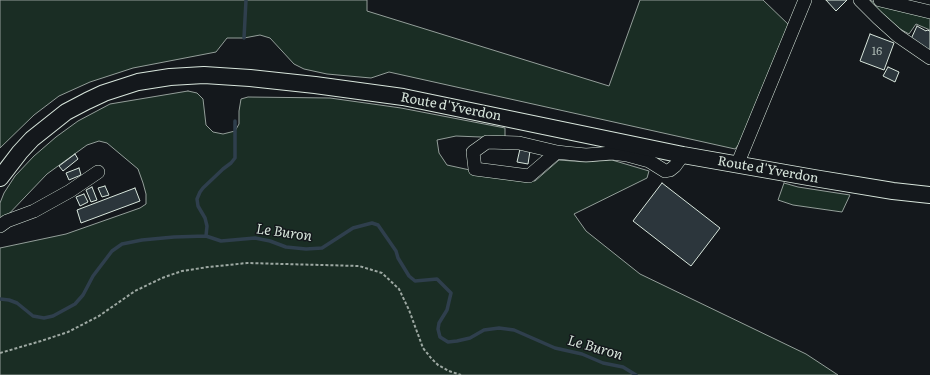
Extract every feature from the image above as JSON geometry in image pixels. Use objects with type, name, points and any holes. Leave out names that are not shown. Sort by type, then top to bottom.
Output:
[{"type":"main road","name":"Route d'Yverdon","points":[[0,178],[32,139],[66,112],[104,93],[121,87],[155,79],[185,75],[204,75],[250,78],[388,94],[683,155],[893,191],[930,195]]},
{"type":"street","points":[[737,165],[805,0]]},
{"type":"street","points":[[860,0],[898,36],[930,58]]},
{"type":"street","points":[[880,0],[930,12]]},
{"type":"street","points":[[557,152],[529,176],[475,169],[473,152],[487,142],[519,143],[557,152],[586,155],[612,153],[627,155],[649,161],[664,171],[670,170],[675,166],[683,155]]},
{"type":"street","points":[[0,226],[7,221],[34,211],[70,191],[98,172]]},
{"type":"path","points":[[0,353],[41,342],[68,332],[99,316],[135,291],[162,278],[182,271],[248,263],[359,266],[382,273],[396,286],[402,295],[423,348],[438,365],[461,375]]},
{"type":"green space","points":[[0,0],[367,0],[367,11],[609,86],[640,0],[763,0],[790,26],[740,143],[735,149],[389,72],[371,78],[327,74],[304,69],[294,64],[270,38],[260,35],[244,38],[227,38],[216,52],[133,68],[90,82],[59,96],[34,115],[0,148]]},
{"type":"green space","points":[[868,0],[930,16],[930,30],[916,24],[909,34],[882,19]]},
{"type":"green space","points":[[188,91],[197,93],[203,99],[206,125],[213,132],[223,134],[235,131],[239,124],[241,99],[248,97],[330,98],[401,108],[505,128],[505,138],[456,136],[437,140],[439,153],[447,165],[488,174],[535,181],[559,160],[586,162],[612,160],[649,171],[647,178],[574,214],[586,231],[640,274],[806,354],[838,375],[0,375],[0,248],[66,234],[140,208],[146,204],[146,194],[138,169],[107,143],[99,141],[87,145],[47,174],[4,219],[0,219],[0,203],[4,193],[15,176],[34,156],[56,137],[78,121],[110,104]]},
{"type":"green space","points":[[784,183],[798,187],[850,195],[842,212],[793,205],[778,200]]},
{"type":"building","points":[[826,0],[847,0],[836,11]]},
{"type":"building","points":[[917,26],[926,31],[930,31],[930,52],[911,39]]},
{"type":"building","points":[[870,34],[894,43],[884,70],[860,61]]},
{"type":"building","points":[[888,67],[899,72],[895,82],[883,76]]},
{"type":"building","points":[[520,149],[530,151],[528,164],[517,162]]},
{"type":"building","points":[[75,154],[78,159],[63,171],[59,166]]},
{"type":"building","points":[[79,168],[81,175],[69,180],[66,173]]},
{"type":"building","points":[[662,183],[720,228],[691,266],[633,221]]},
{"type":"building","points":[[105,186],[109,195],[102,197],[98,188]]},
{"type":"building","points":[[92,187],[97,200],[91,202],[86,190]]},
{"type":"building","points":[[135,188],[140,201],[81,223],[77,210]]},
{"type":"building","points":[[84,194],[88,202],[80,206],[76,197]]},
{"type":"waterway","points":[[244,38],[246,0]]},
{"type":"waterway","points":[[206,236],[207,226],[205,218],[198,206],[197,199],[203,188],[235,158],[235,121]]},
{"type":"waterway","name":"Le Buron","points":[[0,299],[17,303],[33,316],[44,318],[53,316],[75,304],[83,295],[93,276],[112,251],[122,244],[142,240],[206,236],[221,241],[255,238],[270,241],[286,247],[306,249],[322,248],[353,228],[372,223],[378,225],[396,251],[398,258],[409,276],[415,281],[437,279],[451,293],[447,310],[439,323],[438,329],[440,337],[448,342],[470,338],[484,330],[499,328],[514,330],[555,348],[582,354],[603,363],[623,367],[636,375]]}]
